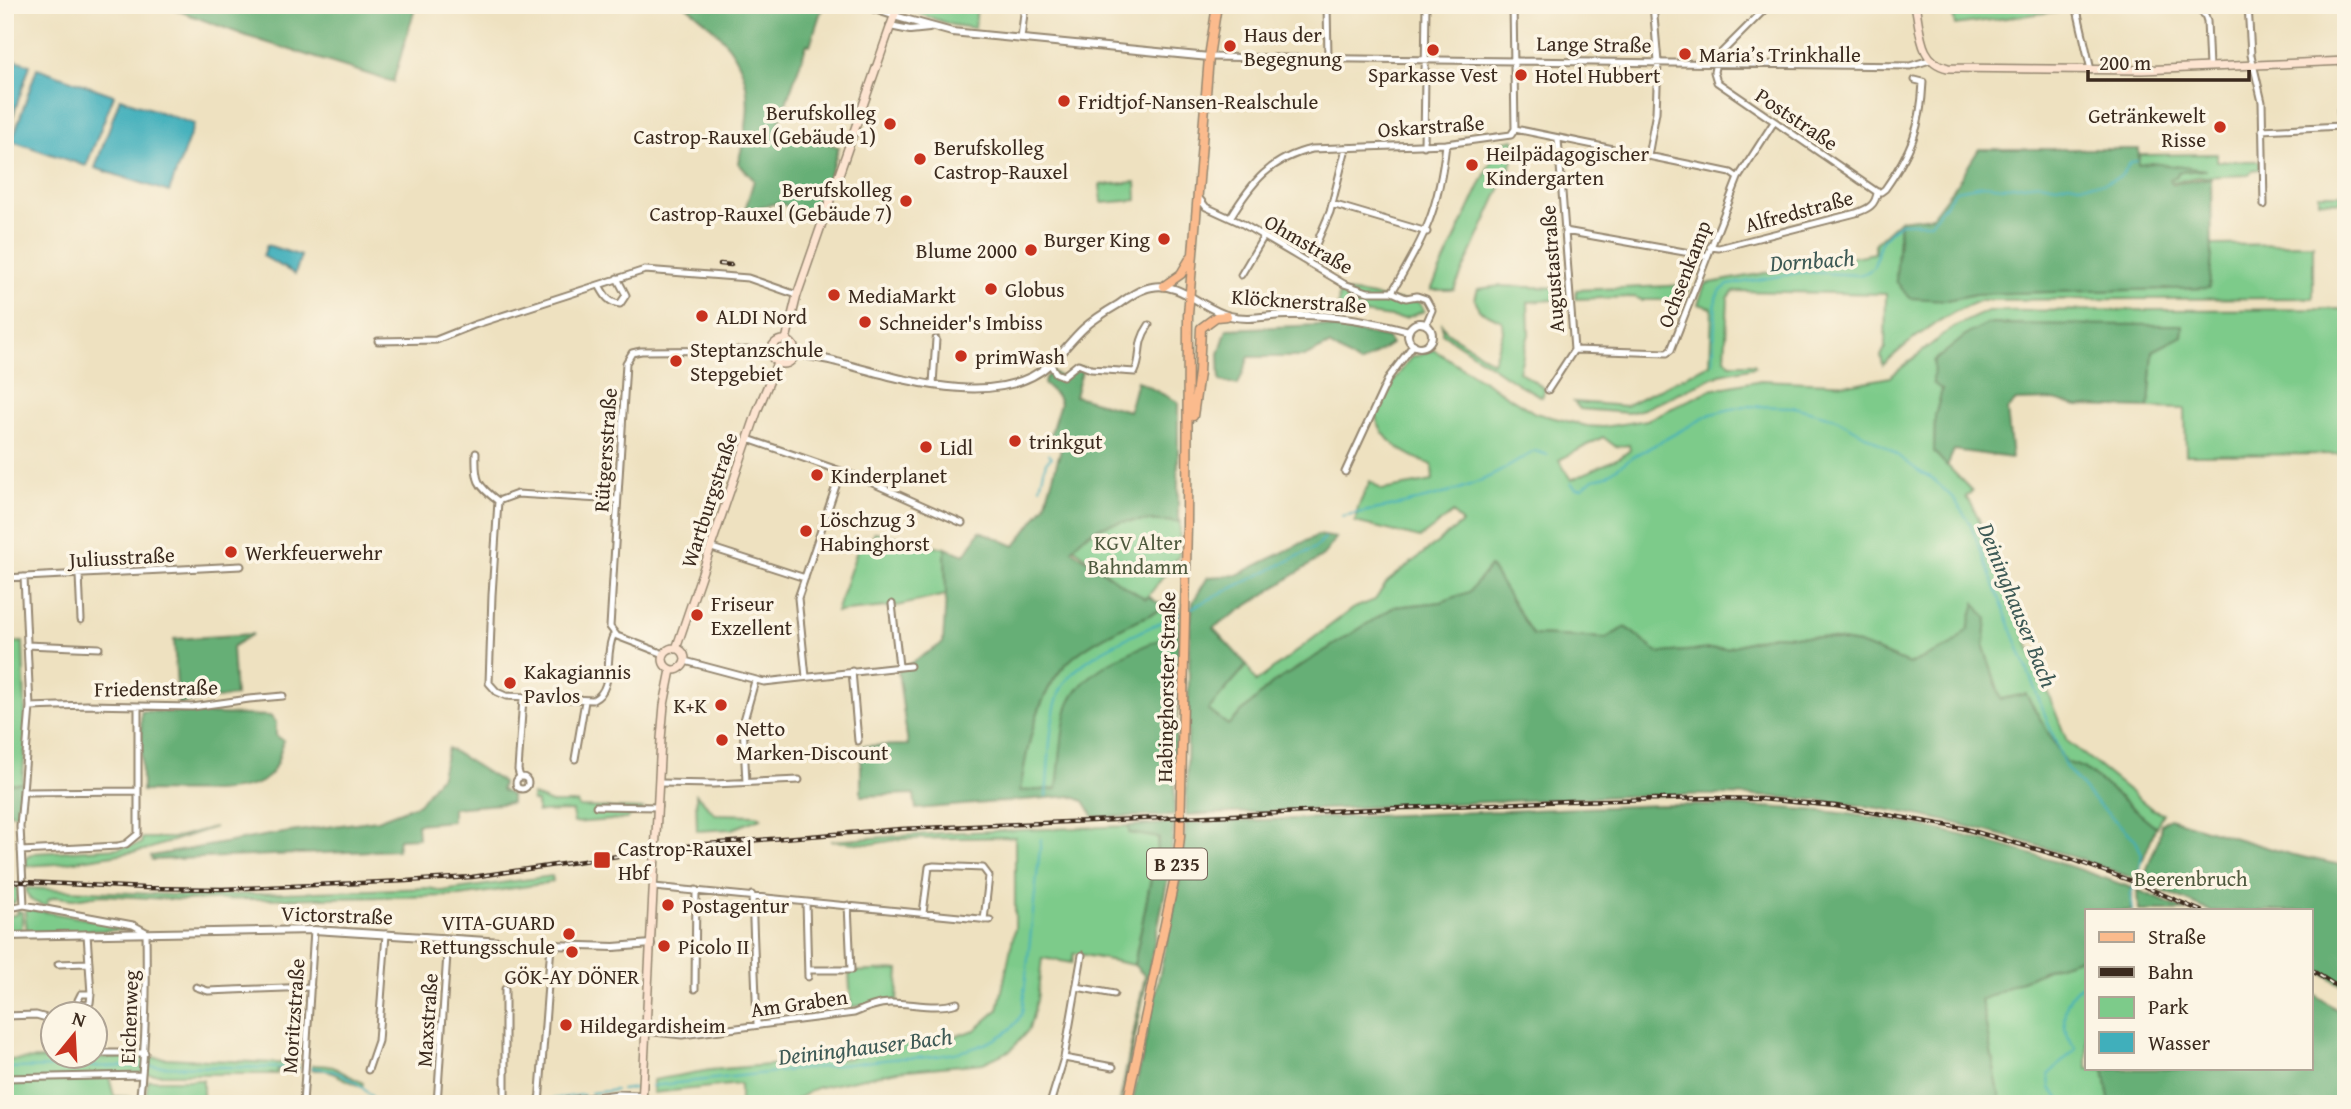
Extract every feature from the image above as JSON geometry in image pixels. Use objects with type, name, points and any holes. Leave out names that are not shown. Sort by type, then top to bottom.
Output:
[{"type":"main road","points":[[786,340],[797,295],[898,5]]},
{"type":"main road","name":"B 235","points":[[1209,57],[1217,5]]},
{"type":"main road","points":[[1915,5],[1922,45],[1930,60]]},
{"type":"main road","name":"Habinghorster Straße","points":[[1127,1104],[1179,848],[1190,298],[1209,57]]},
{"type":"main road","name":"Lange Straße","points":[[1930,60],[1948,68],[2091,70],[2346,61]]},
{"type":"main road","points":[[1164,286],[1181,274],[1192,254]]},
{"type":"main road","points":[[1188,447],[1199,373],[1201,328],[1216,317],[1227,316]]},
{"type":"main road","points":[[786,340],[793,345],[796,353],[789,363],[777,363],[772,358],[771,349],[776,342],[786,340]]},
{"type":"main road","name":"Wartburgstraße","points":[[677,649],[767,384],[777,363]]},
{"type":"main road","points":[[670,649],[677,649],[684,654],[685,661],[681,668],[671,670],[664,664],[664,654],[670,649]]},
{"type":"main road","points":[[643,1100],[664,705],[671,670]]},
{"type":"street","points":[[861,5],[894,16]]},
{"type":"street","points":[[1021,39],[1025,5]]},
{"type":"street","points":[[1327,5],[1328,57]]},
{"type":"street","points":[[1424,146],[1426,5]]},
{"type":"street","points":[[1513,5],[1515,129]]},
{"type":"street","points":[[1648,156],[1656,112],[1658,62],[1653,5]]},
{"type":"street","points":[[1714,64],[1721,52],[1769,5]]},
{"type":"street","points":[[2076,5],[2091,70]]},
{"type":"street","points":[[2193,5],[2205,15],[2207,21],[2209,67]]},
{"type":"street","points":[[2248,5],[2251,55],[2262,103],[2264,205]]},
{"type":"street","name":"Lange Straße","points":[[894,16],[931,28],[1209,57],[1914,66],[1930,60]]},
{"type":"street","name":"Lange Straße","points":[[890,26],[909,30],[931,28]]},
{"type":"street","name":"Poststraße","points":[[1714,64],[1719,85],[1877,192]]},
{"type":"street","name":"Alfredstraße","points":[[1710,247],[1719,248],[1857,213],[1871,207],[1877,192],[1885,189],[1908,154],[1914,139],[1921,114],[1923,82],[1914,80]]},
{"type":"street","points":[[2263,130],[2341,126],[2340,109]]},
{"type":"street","name":"Ochsenkamp","points":[[1574,350],[1667,353],[1671,350],[1738,178],[1774,122]]},
{"type":"street","name":"Oskarstraße","points":[[1230,218],[1245,193],[1279,160],[1295,153],[1312,149],[1446,144],[1511,135],[1515,129],[1731,173],[1738,178]]},
{"type":"street","name":"Augustastraße","points":[[1548,390],[1574,350],[1558,139]]},
{"type":"street","points":[[1392,292],[1427,232],[1438,200],[1446,144]]},
{"type":"street","points":[[1308,263],[1332,204],[1345,149]]},
{"type":"street","name":"Ohmstraße","points":[[1197,195],[1206,207],[1264,236],[1356,289],[1392,292],[1406,298],[1417,296],[1426,299],[1432,310],[1426,324]]},
{"type":"street","points":[[1332,204],[1427,232]]},
{"type":"street","points":[[1564,230],[1707,256]]},
{"type":"street","points":[[1241,275],[1264,236]]},
{"type":"street","points":[[378,341],[436,340],[474,325],[645,270],[748,278],[797,295]]},
{"type":"street","points":[[599,285],[607,299],[614,304],[620,304],[626,295],[617,278]]},
{"type":"street","points":[[796,353],[933,384],[994,388],[1031,377],[1050,364],[1095,319],[1145,289],[1164,286]]},
{"type":"street","name":"Klöcknerstraße","points":[[1164,286],[1227,316],[1344,317],[1409,331]]},
{"type":"street","points":[[1416,324],[1426,324],[1432,332],[1430,341],[1422,346],[1414,344],[1409,339],[1409,331],[1416,324]]},
{"type":"street","points":[[1050,364],[1056,373],[1062,376],[1078,364],[1091,369],[1135,372],[1141,337],[1149,325]]},
{"type":"street","points":[[933,384],[936,339]]},
{"type":"street","points":[[1345,472],[1389,377],[1414,344]]},
{"type":"street","name":"Rütgersstraße","points":[[585,701],[598,697],[605,688],[610,644],[614,634],[610,627],[626,363],[632,353],[771,349]]},
{"type":"street","points":[[748,439],[895,491],[962,523]]},
{"type":"street","points":[[476,453],[476,479],[498,501]]},
{"type":"street","points":[[806,677],[798,604],[841,471]]},
{"type":"street","points":[[498,501],[517,494],[617,500]]},
{"type":"street","points":[[498,501],[488,678],[497,692],[523,698],[585,701],[575,759]]},
{"type":"street","points":[[712,548],[805,578]]},
{"type":"street","name":"Juliusstraße","points":[[5,578],[241,566]]},
{"type":"street","points":[[79,575],[81,620]]},
{"type":"street","points":[[24,577],[30,707],[20,827],[24,905]]},
{"type":"street","points":[[892,604],[899,666]]},
{"type":"street","points":[[614,634],[664,654]]},
{"type":"street","points":[[26,645],[99,648]]},
{"type":"street","points":[[685,661],[755,681],[910,666]]},
{"type":"street","points":[[852,671],[858,741]]},
{"type":"street","points":[[746,782],[743,724],[755,681]]},
{"type":"street","name":"Friedenstraße","points":[[30,707],[192,707],[283,696]]},
{"type":"street","points":[[523,698],[518,770],[520,777],[527,781],[527,796]]},
{"type":"street","points":[[21,851],[118,846],[126,844],[138,834],[138,706]]},
{"type":"street","points":[[660,783],[799,780]]},
{"type":"street","points":[[25,792],[138,791]]},
{"type":"street","points":[[596,806],[658,807]]},
{"type":"street","points":[[654,887],[752,895],[806,902],[848,905],[923,914],[987,920],[989,876],[983,868],[929,867],[923,914]]},
{"type":"street","points":[[695,989],[696,890]]},
{"type":"street","points":[[752,895],[757,1024]]},
{"type":"street","points":[[806,902],[808,977]]},
{"type":"street","name":"Victorstraße","points":[[5,909],[24,905],[133,925],[146,932]]},
{"type":"street","points":[[808,970],[851,970],[848,905]]},
{"type":"street","name":"Victorstraße","points":[[5,936],[314,930],[551,945],[609,947],[652,944]]},
{"type":"street","name":"Moritzstraße","points":[[303,1104],[314,930]]},
{"type":"street","name":"Eichenweg","points":[[139,1104],[148,995],[146,932]]},
{"type":"street","points":[[87,934],[91,994]]},
{"type":"street","points":[[368,1070],[378,1041],[386,934]]},
{"type":"street","name":"Maxstraße","points":[[437,1104],[449,939]]},
{"type":"street","points":[[551,945],[541,1104],[618,1094],[643,1100]]},
{"type":"street","points":[[1050,1104],[1064,1058],[1082,955]]},
{"type":"street","points":[[58,964],[87,963]]},
{"type":"street","points":[[196,987],[208,991],[311,987]]},
{"type":"street","points":[[1077,987],[1114,994]]},
{"type":"street","points":[[505,989],[505,1104]]},
{"type":"street","name":"Am Graben","points":[[645,1031],[682,1035],[854,1013],[874,1005],[890,1003],[944,1007],[957,1003]]},
{"type":"street","points":[[5,1016],[38,1016]]},
{"type":"street","points":[[108,1053],[145,1052]]},
{"type":"street","points":[[1064,1058],[1113,1067]]},
{"type":"street","points":[[5,1078],[142,1075]]},
{"type":"green space","points":[[163,5],[416,5],[393,82],[249,37]]},
{"type":"green space","points":[[685,5],[823,5],[778,126],[839,147],[816,215],[778,203],[745,210],[754,180],[738,163],[747,113],[743,73],[723,39]]},
{"type":"green space","points":[[906,5],[977,5],[975,28],[952,25],[908,10]]},
{"type":"green space","points":[[1951,5],[2073,5],[2074,9],[1955,25]]},
{"type":"green space","points":[[1514,139],[1516,149],[1512,163],[1454,290],[1431,290],[1500,142]]},
{"type":"green space","points":[[1979,149],[2139,149],[2138,165],[2152,163],[2206,170],[2178,172],[2177,176],[2170,179],[2172,184],[2211,178],[2212,256],[2209,288],[1976,294],[1947,300],[1909,298],[1896,281],[1900,220],[1932,216]]},
{"type":"green space","points":[[2217,154],[2217,161],[2260,161],[2260,169],[2253,170],[2249,175],[2199,177],[2171,182],[2170,178],[2178,172],[2203,170],[2137,165],[2140,155]]},
{"type":"green space","points":[[1136,182],[1137,200],[1102,203],[1100,185]]},
{"type":"green space","points":[[2319,194],[2346,194],[2346,202],[2319,201]]},
{"type":"green space","points":[[1900,220],[1896,281],[1947,300],[1976,294],[2209,288],[2212,245],[2313,244],[2313,298],[1981,300],[1929,328],[1883,365],[1881,356],[1885,348],[1886,294],[1734,291],[1728,298],[1725,358],[1730,364],[1754,364],[1755,367],[1720,374],[1644,409],[1628,413],[1580,409],[1574,402],[1625,406],[1710,364],[1712,308],[1698,304],[1705,284],[1875,253],[1875,243]]},
{"type":"green space","points":[[1690,285],[1684,300],[1642,300],[1634,297],[1576,299],[1576,290]]},
{"type":"green space","points":[[1500,286],[1564,288],[1565,299],[1528,302],[1529,334],[1519,371],[1545,389],[1542,397],[1442,333],[1442,324],[1447,332],[1493,362],[1503,332],[1502,321],[1479,310],[1475,299],[1478,289]]},
{"type":"green space","points":[[1339,292],[1419,302],[1424,311],[1399,318],[1338,310]]},
{"type":"green space","points":[[2346,309],[2346,454],[2186,455],[2185,409],[2149,408],[2153,350],[2182,336],[2183,325],[1942,390],[1935,416],[1934,452],[1972,491],[1966,497],[1977,515],[2067,741],[2152,809],[2163,813],[2156,827],[2084,768],[2065,762],[2026,694],[2001,699],[1984,647],[1987,620],[1975,603],[1968,629],[1951,646],[1909,664],[1859,644],[1818,637],[1773,635],[1727,648],[1658,653],[1626,627],[1607,638],[1533,635],[1469,592],[1441,602],[1394,607],[1272,684],[1228,725],[1208,710],[1247,665],[1256,682],[1352,609],[1375,600],[1387,582],[1462,523],[1453,513],[1420,538],[1355,522],[1358,507],[1370,481],[1382,490],[1433,481],[1432,465],[1397,447],[1383,433],[1375,415],[1388,389],[1412,356],[1434,350],[1535,413],[1587,426],[1603,427],[1647,420],[1710,390],[1761,380],[1854,384],[1890,377],[1953,327],[1988,311]],"holes":[[[1603,437],[1616,447],[1629,445],[1630,450],[1621,457],[1571,480],[1559,460]]]},
{"type":"green space","points":[[1987,324],[2183,325],[2182,336],[2153,351],[2149,408],[2077,406],[2054,400],[2016,401],[2007,410],[2012,458],[1954,450],[1947,466],[1934,452],[1935,416],[1942,390],[1933,383],[1934,361],[1969,333]]},
{"type":"green space","points":[[1319,325],[1388,338],[1391,344],[1360,364],[1329,345],[1304,357],[1249,357],[1238,385],[1220,381],[1219,354],[1227,329]]},
{"type":"green space","points":[[1078,367],[1083,367],[1075,396],[1129,411],[1137,381],[1178,402],[1178,522],[1134,521],[1106,525],[1081,539],[1072,550],[1146,599],[1148,596],[1157,602],[1172,605],[1091,645],[1068,662],[1057,675],[1035,722],[1020,791],[1057,789],[1066,714],[1072,697],[1083,683],[1112,661],[1179,631],[1174,816],[1094,817],[1084,801],[1071,796],[916,809],[914,794],[861,796],[861,746],[908,745],[898,671],[943,643],[945,548],[965,555],[980,531],[1015,546],[1045,505],[1062,445],[1049,439],[1060,403],[1057,396],[1044,384],[1045,378],[1052,371],[1063,379]]},
{"type":"green space","name":"KGV Alter Bahndamm","points":[[1118,520],[1180,520],[1179,556],[1146,599],[1121,584],[1072,546],[1086,535]]},
{"type":"green space","points":[[875,532],[945,548],[946,595],[897,606],[836,612],[861,539],[870,541]]},
{"type":"green space","points":[[1318,535],[1336,538],[1323,556],[1213,628],[1247,665],[1208,710],[1228,725],[1272,684],[1394,607],[1441,602],[1469,592],[1490,566],[1533,635],[1606,638],[1626,627],[1658,653],[1727,648],[1773,635],[1818,637],[1859,644],[1909,664],[1951,646],[1968,629],[1975,603],[1987,619],[1984,647],[2001,699],[2026,694],[2065,762],[2084,768],[2156,827],[2135,879],[2035,845],[1934,818],[1864,806],[1776,797],[1643,795],[1186,815],[1190,627],[1193,602],[1208,577],[1237,575]]},
{"type":"green space","points":[[1172,605],[1179,608],[1179,631],[1145,648],[1067,712],[1057,789],[1020,791],[1035,723],[1057,675],[1068,662],[1091,645]]},
{"type":"green space","points":[[253,634],[232,647],[235,696],[178,704],[174,639]]},
{"type":"green space","points":[[23,642],[26,742],[22,783],[5,783],[5,643]]},
{"type":"green space","points":[[141,711],[270,716],[276,722],[276,736],[283,740],[279,758],[266,778],[250,786],[203,791],[142,791]]},
{"type":"green space","points":[[448,748],[502,782],[501,790],[511,795],[511,803],[452,808],[452,821],[417,824],[418,838],[399,839],[397,850],[152,860],[151,856],[269,835],[377,820],[419,804],[441,775]]},
{"type":"green space","points":[[5,783],[22,783],[17,815],[5,812]]},
{"type":"green space","points":[[696,794],[715,814],[757,815],[761,818],[732,829],[697,831]]},
{"type":"green space","points":[[532,795],[551,803],[577,803],[579,807],[643,809],[626,819],[574,823],[572,811],[537,812],[537,802],[532,801]]},
{"type":"green space","points":[[1661,805],[1810,810],[1893,821],[2014,849],[2132,888],[2132,909],[2085,909],[2085,957],[2049,968],[1981,1000],[2001,1104],[1132,1104],[1181,874],[1186,823]]},
{"type":"green space","name":"Beerenbruch","points":[[2169,818],[2289,854],[2346,866],[2346,988],[2312,967],[2312,909],[2205,909],[2142,882],[2159,838],[2161,824]]},
{"type":"green space","points":[[1174,823],[1170,868],[1119,1104],[1145,976],[1134,965],[1159,838],[1129,833],[1129,826]]},
{"type":"green space","points":[[1129,826],[1130,833],[1159,837],[1134,965],[1074,953],[1072,963],[1042,958],[1037,1000],[1029,1029],[1011,1050],[983,1063],[898,1071],[816,1088],[790,1103],[740,1104],[740,1084],[653,1093],[653,1080],[710,1070],[850,1058],[862,1051],[946,1039],[975,1030],[998,1010],[1015,928],[1015,837],[902,839],[871,844],[831,841],[942,833]]},
{"type":"green space","points":[[215,827],[145,850],[56,864],[25,866],[27,857],[35,853],[120,848],[141,844],[142,838],[173,838]]},
{"type":"green space","points":[[552,876],[553,881],[542,884],[460,896],[184,900],[102,895],[73,899],[55,897],[48,900],[47,906],[33,901],[26,888],[197,896],[429,888],[442,891]]},
{"type":"green space","points":[[5,888],[19,888],[14,903],[5,906]]},
{"type":"green space","name":"Beerenbruch","points":[[2138,890],[2182,909],[2139,909]]},
{"type":"green space","points":[[28,909],[122,925],[123,928],[27,932],[25,912]]},
{"type":"green space","points":[[17,910],[22,912],[22,930],[5,932],[5,917],[18,914]]},
{"type":"green space","points":[[2085,957],[2085,1070],[2104,1070],[2110,1104],[2001,1104],[1981,1000],[2049,968]]},
{"type":"green space","points":[[899,970],[897,1000],[851,1007],[849,972]]},
{"type":"green space","points":[[2312,993],[2346,1016],[2346,1104],[2110,1104],[2104,1070],[2312,1070]]},
{"type":"green space","points":[[108,1058],[299,1064],[299,1069],[278,1069],[277,1074],[108,1074],[114,1096],[133,1097],[132,1104],[5,1104],[5,1060],[38,1059],[38,1070],[108,1070]]},
{"type":"green space","points":[[312,1065],[331,1066],[363,1083],[362,1087],[326,1070],[312,1070]]},
{"type":"green space","points":[[148,1080],[203,1080],[203,1100],[200,1100],[200,1104],[145,1104]]},
{"type":"water","points":[[5,56],[30,65],[5,140]]},
{"type":"water","points":[[37,68],[114,95],[86,166],[12,141]]},
{"type":"water","points":[[120,98],[194,124],[169,192],[95,168]]},
{"type":"water","points":[[267,245],[301,256],[295,274],[263,256]]},
{"type":"waterway","name":"Dornbach","points":[[1713,363],[1716,298],[1728,285],[1804,272],[1858,275],[1865,273],[1875,264],[1880,244],[1889,233],[1900,223],[1931,223],[1956,190],[1983,185],[2005,187],[2040,183],[2057,186],[2069,183],[2104,183],[2121,176],[2131,162],[2137,161]]},
{"type":"waterway","name":"Deininghauser Bach","points":[[1571,483],[1576,488],[1583,488],[1593,479],[1606,476],[1631,458],[1711,414],[1744,406],[1794,407],[1835,418],[1886,447],[1932,478],[1954,499],[1970,523],[2065,766],[2093,800],[2135,839],[2142,854],[2140,870],[2131,894],[2133,909]]},
{"type":"waterway","name":"Deininghauser Bach","points":[[1342,516],[1457,490],[1493,475],[1535,451],[1548,455]]},
{"type":"waterway","points":[[1040,487],[1046,462],[1052,457],[1049,454]]},
{"type":"waterway","name":"Deininghauser Bach","points":[[1187,610],[1315,548],[1325,538]]},
{"type":"waterway","name":"Deininghauser Bach","points":[[1046,796],[1053,717],[1059,694],[1067,680],[1079,667],[1112,645],[1182,613]]},
{"type":"waterway","name":"Deininghauser Bach","points":[[651,1086],[951,1054],[1002,1035],[1014,1025],[1022,1013],[1041,839]]},
{"type":"waterway","name":"Deininghauser Bach","points":[[2064,1104],[2050,1088],[2049,1074],[2076,1049],[2069,1040],[2064,1019],[2070,997],[2085,984]]},
{"type":"waterway","name":"Deininghauser Bach","points":[[5,1068],[140,1066]]},
{"type":"waterway","name":"Deininghauser Bach","points":[[146,1066],[299,1068]]},
{"type":"waterway","name":"Deininghauser Bach","points":[[311,1068],[331,1071],[349,1078],[378,1104]]},
{"type":"waterway","name":"Deininghauser Bach","points":[[621,1090],[636,1088]]},
{"type":"waterway","name":"Deininghauser Bach","points":[[591,1093],[616,1090]]},
{"type":"waterway","name":"Deininghauser Bach","points":[[545,1100],[584,1095]]},
{"type":"waterway","name":"Deininghauser Bach","points":[[511,1104],[535,1101]]},
{"type":"railway","points":[[720,264],[731,265]]},
{"type":"railway","points":[[5,881],[222,889],[406,881],[472,877],[694,845],[901,829],[1568,801],[1709,798],[1761,799],[1836,806],[1962,828],[2071,859],[2196,909]]},
{"type":"railway","points":[[2312,971],[2346,992]]},
{"type":"place","name":"Haus der Begegnung","points":[[1230,46]]},
{"type":"place","name":"Sparkasse Vest","points":[[1433,50]]},
{"type":"place","name":"Maria’s Trinkhalle","points":[[1685,54]]},
{"type":"place","name":"Hotel Hubbert","points":[[1521,75]]},
{"type":"place","name":"Fridtjof-Nansen-Realschule","points":[[1064,101]]},
{"type":"place","name":"Berufskolleg Castrop-Rauxel (Gebäude 1)","points":[[890,124]]},
{"type":"place","name":"Getränkewelt Risse","points":[[2220,127]]},
{"type":"place","name":"Berufskolleg Castrop-Rauxel","points":[[920,159]]},
{"type":"place","name":"Heilpädagogischer Kindergarten","points":[[1472,165]]},
{"type":"place","name":"Berufskolleg Castrop-Rauxel (Gebäude 7)","points":[[906,201]]},
{"type":"place","name":"Burger King","points":[[1164,239]]},
{"type":"place","name":"Blume 2000","points":[[1031,250]]},
{"type":"place","name":"Globus","points":[[991,289]]},
{"type":"place","name":"MediaMarkt","points":[[834,295]]},
{"type":"place","name":"ALDI Nord","points":[[702,316]]},
{"type":"place","name":"Schneider's Imbiss","points":[[865,322]]},
{"type":"place","name":"primWash","points":[[961,356]]},
{"type":"place","name":"Steptanzschule Stepgebiet","points":[[676,361]]},
{"type":"place","name":"trinkgut","points":[[1015,441]]},
{"type":"place","name":"Lidl","points":[[926,447]]},
{"type":"place","name":"Kinderplanet","points":[[817,475]]},
{"type":"place","name":"Löschzug 3 Habinghorst","points":[[806,531]]},
{"type":"place","name":"Werkfeuerwehr","points":[[231,552]]},
{"type":"place","name":"Friseur Exzellent","points":[[697,615]]},
{"type":"place","name":"Kakagiannis Pavlos","points":[[510,683]]},
{"type":"place","name":"K+K","points":[[721,705]]},
{"type":"place","name":"Netto Marken-Discount","points":[[722,740]]},
{"type":"place","name":"Castrop-Rauxel Hbf","points":[[602,860]]},
{"type":"place","name":"Postagentur","points":[[668,905]]},
{"type":"place","name":"VITA-GUARD Rettungsschule","points":[[569,934]]},
{"type":"place","name":"Picolo II","points":[[664,946]]},
{"type":"place","name":"GÖK-AY DÖNER","points":[[572,952]]},
{"type":"place","name":"Hildegardisheim","points":[[566,1025]]}]
